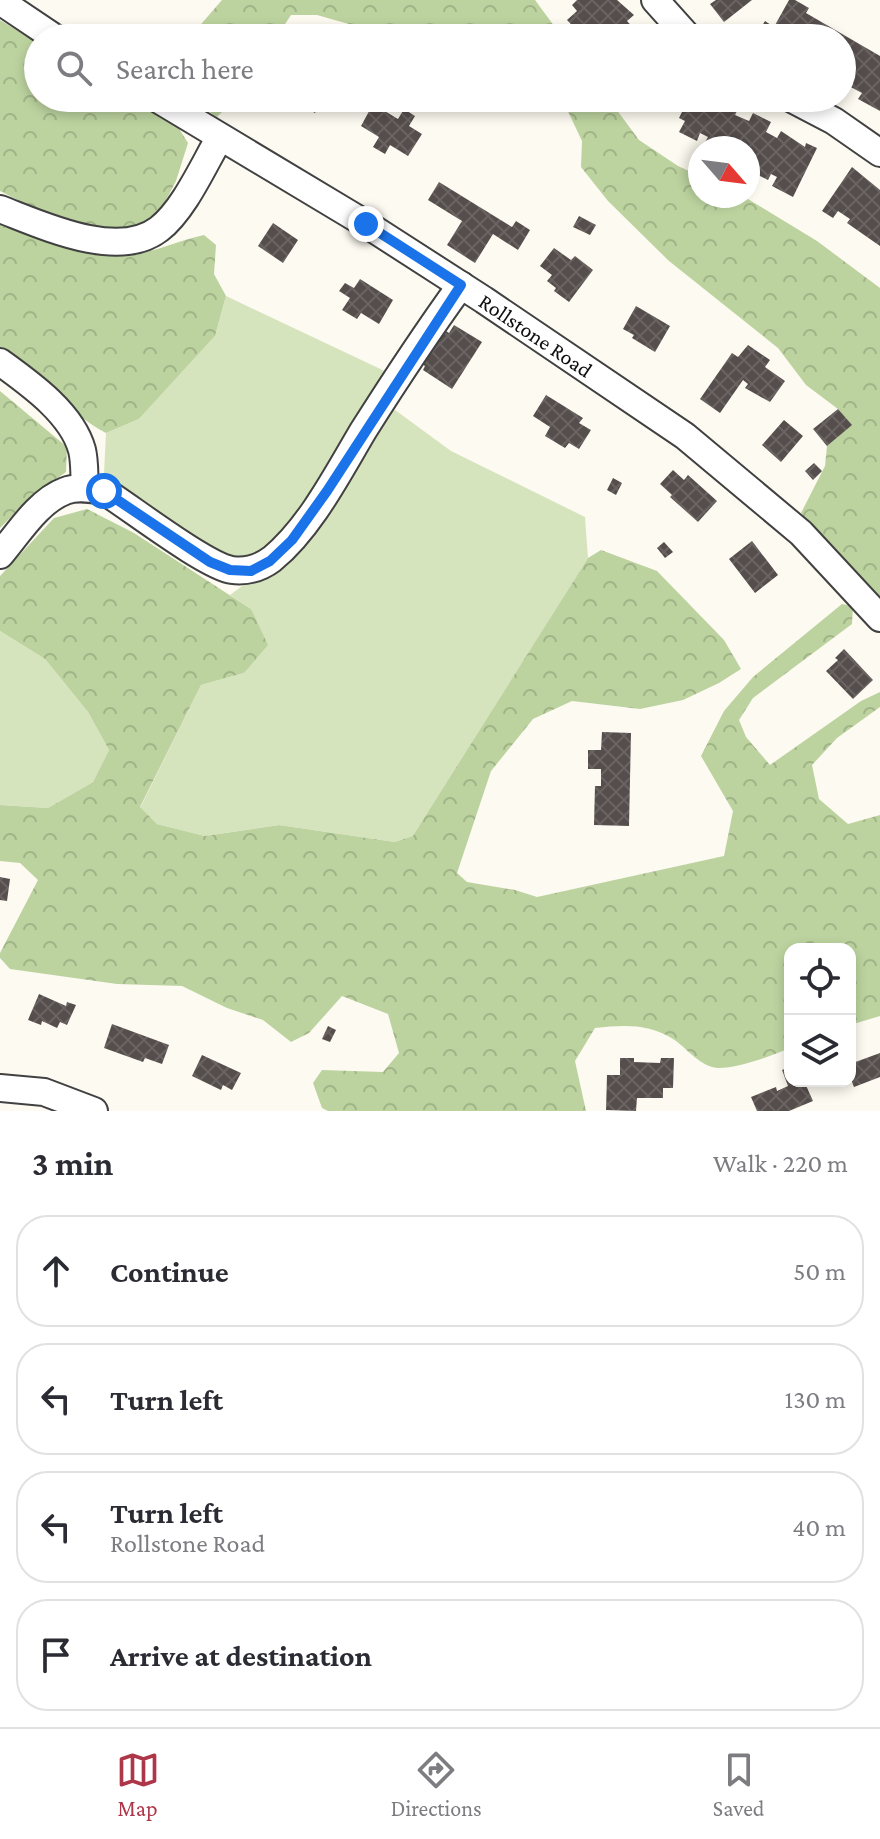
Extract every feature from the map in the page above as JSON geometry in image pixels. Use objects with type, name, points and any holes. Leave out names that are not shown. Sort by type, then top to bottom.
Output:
[{"type":"street","points":[[655,0],[676,24]]},
{"type":"street","points":[[0,1],[34,24]]},
{"type":"street","name":"Rollstone Road","points":[[179,112],[366,224],[685,436],[801,533],[880,618]]},
{"type":"street","points":[[817,112],[880,153]]},
{"type":"street","points":[[0,209],[82,238],[127,241],[145,236],[159,229],[172,215],[220,137]]},
{"type":"street","points":[[0,555],[46,502],[65,490],[85,488],[104,491],[210,562],[230,570],[251,571],[270,561],[292,540],[327,491],[461,285]]},
{"type":"street","points":[[0,362],[62,415],[74,432],[82,449],[85,488]]},
{"type":"street","points":[[0,1088],[44,1092],[94,1111]]},
{"type":"green space","points":[[222,0],[535,0],[553,24],[349,24],[317,15],[291,15],[285,24],[201,24]]},
{"type":"green space","points":[[0,20],[24,35],[24,112],[153,112],[178,127],[188,143],[176,181],[157,217],[122,230],[71,227],[0,191]]},
{"type":"green space","points":[[568,112],[618,112],[639,140],[688,171],[688,208],[760,206],[817,241],[880,288],[880,598],[801,513],[825,466],[827,446],[851,425],[838,409],[806,385],[778,348],[669,261],[608,201],[581,167],[582,141]]},
{"type":"green space","points":[[0,220],[64,246],[115,256],[140,253],[204,235],[216,245],[214,274],[226,296],[215,336],[139,419],[106,433],[78,415],[0,352]]},
{"type":"green space","points":[[226,296],[391,374],[287,535],[241,564],[208,552],[115,486],[104,473],[106,433],[139,419],[215,336]]},
{"type":"green space","points":[[0,391],[67,447],[66,472],[31,497],[0,528]]},
{"type":"green space","points":[[391,407],[451,451],[585,517],[588,558],[414,836],[395,842],[279,825],[205,836],[157,824],[140,808],[201,685],[244,673],[251,609],[230,595],[250,580]]},
{"type":"green space","points":[[87,509],[134,533],[251,609],[268,645],[244,673],[201,685],[140,807],[157,824],[205,836],[279,825],[395,842],[413,836],[588,558],[601,550],[657,571],[724,640],[741,669],[683,700],[640,709],[572,701],[533,719],[491,771],[457,873],[467,882],[537,897],[724,856],[733,811],[701,756],[724,711],[753,677],[842,604],[853,606],[852,624],[753,698],[739,720],[746,737],[770,765],[861,701],[880,692],[880,707],[837,738],[812,765],[819,799],[848,824],[880,815],[880,1016],[856,1023],[856,943],[784,943],[784,1050],[764,1058],[736,1066],[712,1067],[673,1039],[654,1030],[625,1026],[595,1028],[575,1061],[586,1111],[328,1111],[322,1108],[313,1083],[322,1070],[383,1072],[399,1053],[388,1014],[342,996],[309,1033],[291,1042],[263,1020],[227,1008],[182,986],[117,984],[10,969],[0,958],[0,953],[38,880],[20,863],[0,861],[0,805],[48,808],[93,782],[109,750],[88,712],[45,659],[0,631],[0,576],[54,518]]},
{"type":"green space","points":[[0,631],[45,659],[88,712],[109,750],[93,782],[48,808],[0,805]]},
{"type":"building","points":[[577,0],[617,0],[634,15],[627,21],[630,24],[571,24],[567,20],[577,11],[572,5]]},
{"type":"building","points":[[716,0],[752,0],[724,22],[710,4]]},
{"type":"building","points":[[789,0],[795,0],[809,8],[806,13],[825,24],[776,24]]},
{"type":"building","points":[[856,42],[880,56],[880,111],[858,99],[862,93],[856,90]]},
{"type":"building","points":[[369,112],[386,112],[398,119],[402,112],[409,112],[415,116],[409,126],[422,134],[408,156],[390,145],[385,154],[373,147],[379,137],[361,126]]},
{"type":"building","points":[[682,112],[736,112],[735,115],[749,121],[753,113],[771,122],[766,132],[777,138],[781,131],[805,147],[806,143],[817,148],[793,197],[772,186],[777,177],[771,174],[768,180],[760,176],[760,136],[706,136],[700,133],[699,136],[688,136],[679,132],[685,121],[679,118]]},
{"type":"building","points":[[852,167],[880,190],[880,246],[847,223],[850,219],[838,211],[833,218],[822,211]]},
{"type":"building","points":[[439,182],[512,227],[516,221],[530,230],[518,250],[493,234],[475,263],[447,245],[462,221],[428,200]]},
{"type":"building","points":[[579,216],[596,225],[590,235],[573,227]]},
{"type":"building","points":[[273,223],[298,240],[283,263],[258,246]]},
{"type":"building","points":[[554,248],[571,260],[575,256],[593,270],[569,302],[554,291],[556,288],[547,281],[552,275],[540,266]]},
{"type":"building","points":[[360,279],[393,300],[379,324],[361,313],[357,319],[342,310],[350,298],[339,291],[345,283],[354,288]]},
{"type":"building","points":[[636,306],[670,326],[655,352],[623,329]]},
{"type":"building","points":[[437,325],[449,333],[454,325],[482,342],[452,389],[423,370],[425,366],[415,360]]},
{"type":"building","points":[[748,345],[770,360],[765,367],[785,381],[770,402],[745,388],[748,384],[743,380],[720,413],[700,399],[732,353],[738,357]]},
{"type":"building","points":[[546,395],[583,418],[579,423],[591,430],[579,449],[569,443],[565,448],[545,436],[550,427],[533,416]]},
{"type":"building","points":[[838,409],[852,425],[827,446],[813,429]]},
{"type":"building","points":[[784,420],[803,436],[781,462],[762,445]]},
{"type":"building","points":[[814,463],[822,471],[813,480],[805,471]]},
{"type":"building","points":[[673,470],[684,480],[688,475],[717,501],[698,522],[660,484]]},
{"type":"building","points":[[613,478],[622,483],[616,495],[607,490]]},
{"type":"building","points":[[752,541],[778,575],[755,593],[729,559]]},
{"type":"building","points":[[664,542],[673,552],[665,558],[657,548]]},
{"type":"building","points":[[844,649],[873,680],[853,699],[826,671]]},
{"type":"building","points":[[602,732],[631,733],[629,826],[594,825],[595,786],[601,786],[601,769],[588,769],[588,750],[601,750]]},
{"type":"building","points":[[0,877],[10,879],[7,901],[0,900]]},
{"type":"building","points":[[39,994],[66,1006],[67,1002],[76,1005],[67,1025],[60,1022],[57,1028],[42,1021],[41,1025],[28,1020]]},
{"type":"building","points":[[112,1024],[169,1045],[162,1064],[145,1058],[143,1062],[104,1048]]},
{"type":"building","points":[[328,1026],[336,1030],[330,1042],[322,1039]]},
{"type":"building","points":[[880,1053],[880,1077],[856,1086],[856,1062]]},
{"type":"building","points":[[202,1055],[241,1073],[232,1090],[223,1085],[221,1090],[192,1076]]},
{"type":"building","points":[[620,1058],[660,1063],[661,1058],[674,1058],[673,1088],[663,1088],[663,1098],[637,1098],[636,1111],[606,1110],[607,1075],[620,1075]]},
{"type":"building","points":[[776,1087],[777,1091],[786,1087],[807,1087],[813,1101],[789,1111],[757,1111],[751,1097]]},
{"type":"route","points":[[104,491],[210,562],[230,570],[251,571],[270,561],[292,540],[461,285],[366,224]]}]
